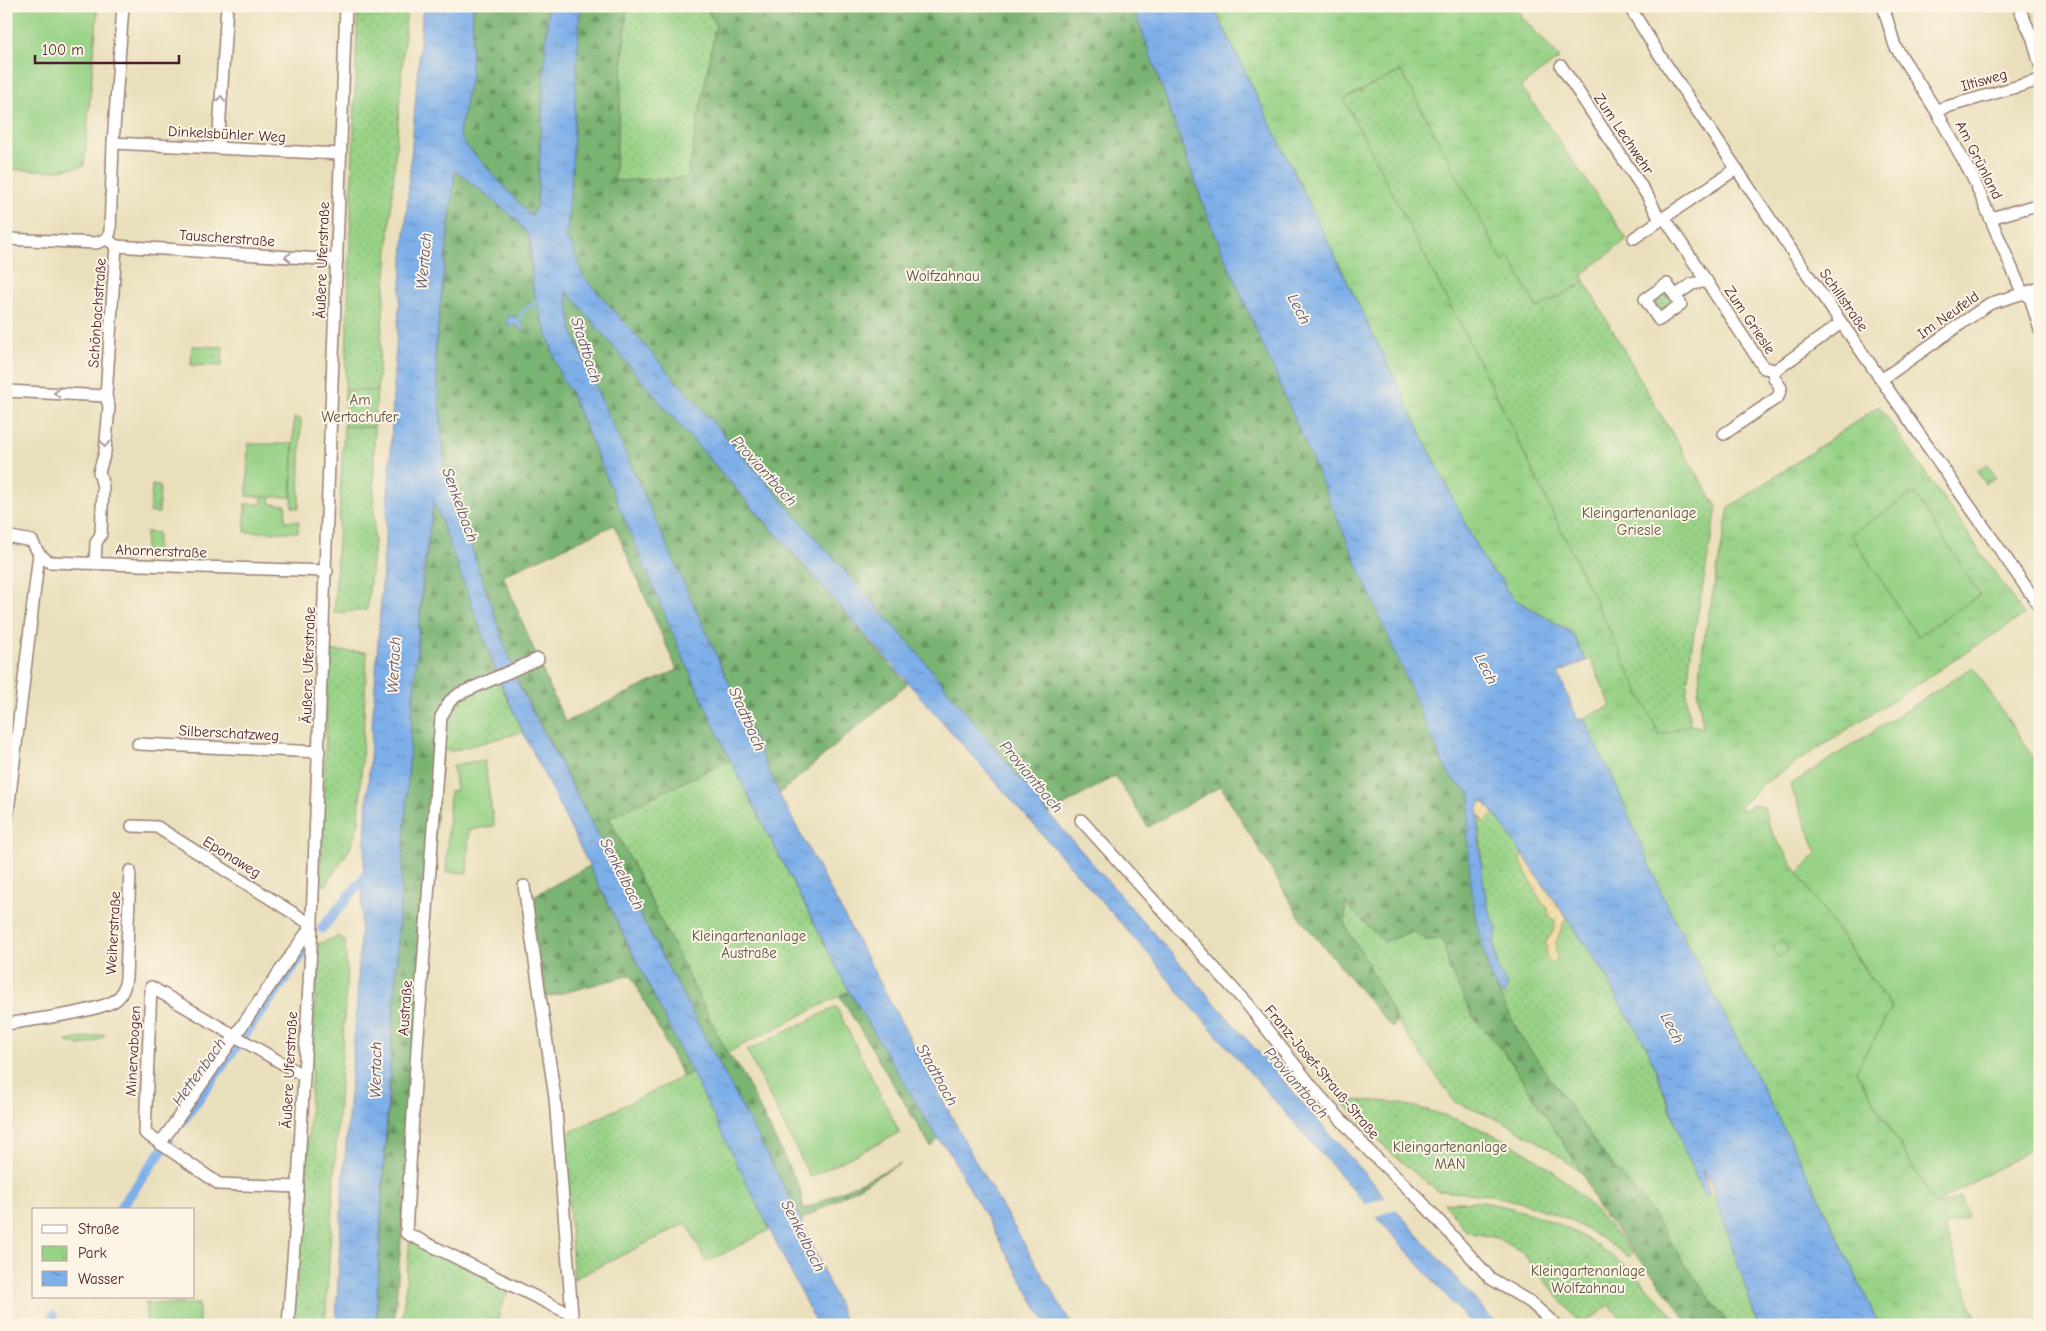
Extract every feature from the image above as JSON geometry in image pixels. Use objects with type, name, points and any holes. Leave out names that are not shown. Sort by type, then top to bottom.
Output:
[{"type":"street","name":"Schönbachstraße","points":[[95,563],[96,543],[101,534],[103,487],[99,472],[105,452],[108,407],[106,396],[112,243],[110,232],[113,143],[123,6]]},
{"type":"street","points":[[218,148],[227,6]]},
{"type":"street","name":"Äußere Uferstraße","points":[[288,1325],[298,1187],[312,925],[327,571],[346,6]]},
{"type":"street","name":"Schillstraße","points":[[1629,6],[1736,169],[1841,323],[2035,591],[2040,607]]},
{"type":"street","name":"Am Grünland","points":[[1882,6],[1896,46],[1936,110],[1992,218],[2022,292],[2030,297],[2040,330]]},
{"type":"street","points":[[2018,6],[2033,39],[2040,65]]},
{"type":"street","name":"Zum Lechwehr","points":[[1561,66],[1662,219]]},
{"type":"street","name":"Iltisweg","points":[[1936,110],[2040,80]]},
{"type":"street","name":"Dinkelsbühler Weg","points":[[113,143],[340,154]]},
{"type":"street","points":[[1634,238],[1736,169]]},
{"type":"street","points":[[1992,218],[2040,204]]},
{"type":"street","name":"Zum Griesle","points":[[1662,219],[1707,281],[1764,368],[1773,370],[1841,323]]},
{"type":"street","name":"Tauscherstraße","points":[[6,239],[112,243],[337,260]]},
{"type":"street","name":"Zum Griesle","points":[[1677,294],[1692,284],[1707,281]]},
{"type":"street","name":"Im Neufeld","points":[[1881,380],[1989,304],[2022,292],[2040,288]]},
{"type":"street","name":"Zum Griesle","points":[[1724,434],[1778,397],[1781,388],[1774,378],[1773,370]]},
{"type":"street","points":[[6,391],[106,396]]},
{"type":"street","name":"Ahornerstraße","points":[[6,536],[32,541],[39,554],[49,562],[327,571]]},
{"type":"street","points":[[6,828],[39,554]]},
{"type":"street","name":"Austraße","points":[[538,659],[483,683],[450,701],[441,717],[406,1234],[570,1320]]},
{"type":"street","name":"Silberschatzweg","points":[[138,744],[319,752]]},
{"type":"street","name":"Franz-Josef-Strauß-Straße","points":[[1081,820],[1247,1004],[1318,1094],[1370,1152],[1420,1200],[1490,1278],[1530,1302],[1556,1325]]},
{"type":"street","name":"Eponaweg","points":[[132,826],[157,827],[312,925]]},
{"type":"street","name":"Weiherstraße","points":[[6,1024],[97,1007],[115,1001],[121,995],[126,978],[130,871]]},
{"type":"street","name":"Austraße","points":[[524,886],[555,1098],[570,1320]]},
{"type":"street","points":[[298,1187],[219,1184],[160,1144],[312,925]]},
{"type":"street","name":"Minervabogen","points":[[160,1144],[144,1133],[151,987],[235,1035]]},
{"type":"street","points":[[235,1035],[304,1076]]},
{"type":"green space","points":[[6,6],[98,6],[84,166],[51,171],[6,169]]},
{"type":"green space","points":[[358,6],[407,6],[377,391],[345,390]]},
{"type":"green space","points":[[473,6],[548,6],[537,204],[533,214],[525,212],[465,144],[459,134],[471,74]]},
{"type":"green space","name":"Wolfzahnau","points":[[580,6],[627,6],[614,181],[687,178],[716,25],[705,6],[1133,6],[1209,220],[1451,777],[1471,795],[1468,830],[1470,873],[1476,920],[1492,979],[1519,1034],[1604,1155],[1646,1204],[1684,1263],[1729,1325],[1688,1325],[1670,1296],[1597,1207],[1583,1174],[1505,1053],[1474,1018],[1450,971],[1443,939],[1426,940],[1413,931],[1384,942],[1345,903],[1345,927],[1363,955],[1397,1021],[1392,1028],[1302,921],[1221,786],[1148,827],[1115,776],[1049,814],[915,650],[583,276],[572,245],[566,240],[572,169]]},
{"type":"green space","points":[[627,6],[705,6],[716,25],[687,178],[614,181]]},
{"type":"green space","points":[[1213,6],[1461,6],[1462,8],[1466,6],[1515,6],[1522,17],[1560,58],[1521,86],[1627,239],[1582,275],[1585,282],[1537,308],[1510,258],[1503,262],[1401,71],[1344,99],[1501,405],[1660,736],[1690,724],[1703,728],[1698,694],[1703,645],[1729,508],[1879,406],[2024,615],[1763,784],[1739,808],[1745,810],[1753,804],[1763,807],[1769,828],[1785,854],[1892,1008],[1856,1071],[1936,1206],[1961,1197],[1968,1217],[1944,1226],[1978,1325],[1879,1325],[1815,1189],[1665,901],[1609,769],[1603,761],[1584,718],[1611,706],[1591,659],[1586,661],[1572,633],[1514,599],[1505,588],[1503,580],[1490,570],[1477,548]]},
{"type":"green space","name":"Kleingartenanlage Griesle","points":[[1401,71],[1503,261],[1510,258],[1537,308],[1585,282],[1658,410],[1717,507],[1692,645],[1686,695],[1690,724],[1660,737],[1501,405],[1344,99]]},
{"type":"green space","points":[[455,170],[516,219],[530,238],[533,290],[561,378],[570,391],[683,657],[730,760],[609,818],[727,1053],[739,1067],[800,1189],[804,1209],[901,1163],[801,1220],[515,676],[540,665],[565,722],[677,670],[614,525],[503,575],[536,655],[511,665],[445,469],[435,353]]},
{"type":"green space","points":[[565,289],[675,420],[907,684],[779,794],[590,375],[572,331]]},
{"type":"green space","points":[[1661,295],[1667,295],[1672,300],[1670,309],[1661,311],[1656,306],[1656,300]]},
{"type":"green space","points":[[192,346],[223,347],[222,366],[191,365]]},
{"type":"green space","name":"Am Wertachufer","points":[[345,390],[377,391],[374,427],[344,426]]},
{"type":"green space","points":[[294,418],[301,419],[299,508],[292,507]]},
{"type":"green space","points":[[344,426],[374,427],[374,543],[367,610],[334,613]]},
{"type":"green space","points":[[248,444],[293,444],[291,497],[270,497],[271,504],[286,505],[285,521],[299,521],[298,532],[245,532],[245,504],[261,504],[262,498],[267,497],[247,496]]},
{"type":"green space","points":[[1987,464],[1996,477],[1985,484],[1977,471]]},
{"type":"green space","points":[[152,485],[160,486],[159,513],[150,512]]},
{"type":"green space","points":[[1914,493],[1980,595],[1917,636],[1851,534]]},
{"type":"green space","points":[[434,500],[496,672],[446,698],[394,1325],[376,1325],[410,743],[417,645]]},
{"type":"green space","points":[[146,532],[158,533],[156,556],[145,556]]},
{"type":"green space","points":[[329,651],[367,652],[359,822],[350,849],[325,886],[320,882]]},
{"type":"green space","points":[[1973,667],[2040,768],[2040,1144],[1935,1204],[1856,1071],[1892,1008],[1798,874],[1817,853],[1790,785]]},
{"type":"green space","points":[[497,677],[523,732],[452,751],[438,750],[445,709]]},
{"type":"green space","points":[[484,760],[494,826],[469,830],[467,873],[446,872],[450,791],[456,790],[453,765]]},
{"type":"green space","name":"Kleingartenanlage Austraße","points":[[730,760],[849,991],[727,1053],[609,817]]},
{"type":"green space","points":[[1477,811],[1482,821],[1494,813],[1523,855],[1520,860],[1542,903],[1548,908],[1549,916],[1556,921],[1554,930],[1546,942],[1555,945],[1566,918],[1607,976],[1618,1000],[1646,1045],[1700,1188],[1708,1195],[1709,1191],[1716,1196],[1758,1325],[1729,1325],[1684,1263],[1646,1204],[1604,1155],[1519,1034],[1498,992],[1504,996],[1507,984],[1499,974],[1494,940],[1497,930],[1488,908],[1483,883]]},
{"type":"green space","points":[[589,866],[692,1072],[683,1077],[631,975],[544,998],[530,898]]},
{"type":"green space","points":[[1345,902],[1360,916],[1413,931],[1426,940],[1443,939],[1450,971],[1474,1018],[1505,1053],[1583,1174],[1547,1147],[1506,1123],[1455,1102],[1397,1021],[1363,955],[1345,927]]},
{"type":"green space","points":[[339,936],[345,941],[347,973],[325,1325],[293,1325],[307,1163],[318,944]]},
{"type":"green space","points":[[1782,940],[1789,950],[1779,957],[1772,947]]},
{"type":"green space","points":[[849,991],[938,1139],[931,1147],[840,996]]},
{"type":"green space","points":[[836,1007],[900,1133],[810,1177],[747,1051]]},
{"type":"green space","points":[[105,1034],[102,1038],[87,1044],[75,1045],[67,1041]]},
{"type":"green space","points":[[692,1072],[771,1229],[706,1263],[687,1223],[574,1279],[564,1135]]},
{"type":"green space","name":"Kleingartenanlage MAN","points":[[1341,1100],[1387,1102],[1420,1108],[1476,1127],[1513,1144],[1544,1164],[1568,1184],[1591,1206],[1633,1253],[1629,1257],[1600,1237],[1563,1217],[1520,1202],[1491,1195],[1437,1191],[1390,1152]]},
{"type":"green space","name":"Kleingartenanlage Wolfzahnau","points":[[1476,1201],[1508,1207],[1538,1216],[1565,1227],[1591,1242],[1615,1258],[1637,1278],[1680,1325],[1626,1325],[1610,1305],[1581,1325],[1522,1252],[1497,1238],[1467,1232],[1444,1203]]},
{"type":"green space","points":[[410,1239],[510,1288],[500,1309],[498,1325],[402,1325]]},
{"type":"green space","points":[[146,1303],[199,1304],[199,1325],[146,1325]]},
{"type":"sand","points":[[1480,802],[1484,802],[1494,813],[1485,823],[1477,811]]},
{"type":"sand","points":[[1523,855],[1566,918],[1555,945],[1557,960],[1552,963],[1546,958],[1546,942],[1554,930],[1556,921],[1549,916],[1548,908],[1542,903],[1520,860]]},
{"type":"sand","points":[[1702,1167],[1716,1196],[1709,1191]]},
{"type":"water","points":[[423,6],[473,6],[471,74],[459,134],[465,144],[530,215],[533,214],[537,204],[548,6],[580,6],[572,169],[566,240],[572,245],[583,276],[915,650],[1049,814],[1497,1325],[1472,1325],[1172,984],[1151,957],[675,420],[566,290],[572,331],[590,375],[779,794],[978,1166],[1072,1325],[1047,1325],[948,1150],[938,1139],[849,991],[730,760],[683,657],[570,391],[561,378],[533,290],[530,238],[516,219],[455,170],[435,353],[445,469],[485,588],[519,686],[799,1215],[847,1325],[817,1325],[523,732],[500,682],[434,501],[423,572],[411,727],[383,1179],[376,1325],[336,1325],[342,1197],[357,1002],[367,802],[390,467],[394,373]]},
{"type":"water","name":"Lech","points":[[1133,6],[1213,6],[1477,548],[1490,570],[1503,580],[1505,588],[1514,599],[1572,633],[1586,661],[1558,673],[1578,720],[1584,718],[1603,761],[1609,769],[1665,901],[1815,1189],[1879,1325],[1758,1325],[1710,1180],[1702,1167],[1709,1191],[1708,1195],[1704,1196],[1683,1147],[1673,1114],[1646,1045],[1618,1000],[1607,976],[1494,813],[1484,802],[1480,802],[1478,820],[1484,886],[1488,908],[1497,929],[1494,940],[1494,952],[1499,969],[1507,984],[1505,996],[1494,983],[1489,972],[1480,936],[1470,876],[1468,835],[1471,795],[1451,777],[1441,759],[1209,220]]},
{"type":"water","points":[[509,316],[516,317],[524,326],[524,332],[517,326],[508,325],[507,320]]},
{"type":"pier","points":[[1389,1196],[1400,1208],[1374,1217],[1363,1205]]},
{"type":"waterway","points":[[518,320],[526,308],[538,302]]},
{"type":"waterway","name":"Hettenbach","points":[[322,928],[372,869]]},
{"type":"waterway","name":"Hettenbach","points":[[182,1122],[304,952]]},
{"type":"waterway","name":"Hettenbach","points":[[120,1208],[168,1142]]},
{"type":"waterway","name":"Hettenbach","points":[[50,1325],[53,1316]]},
{"type":"water label","name":"Wertach","points":[[424,261]]},
{"type":"water label","name":"Stadtbach","points":[[586,350]]},
{"type":"water label","name":"Proviantbach","points":[[764,471]]},
{"type":"water label","name":"Senkelbach","points":[[460,505]]},
{"type":"water label","name":"Wertach","points":[[394,665]]},
{"type":"water label","name":"Stadtbach","points":[[747,719]]},
{"type":"water label","name":"Proviantbach","points":[[1031,777]]},
{"type":"water label","name":"Senkelbach","points":[[622,874]]},
{"type":"water label","name":"Wertach","points":[[376,1070]]},
{"type":"water label","name":"Stadtbach","points":[[937,1075]]},
{"type":"water label","name":"Proviantbach","points":[[1296,1083]]},
{"type":"water label","name":"Senkelbach","points":[[803,1236]]}]
